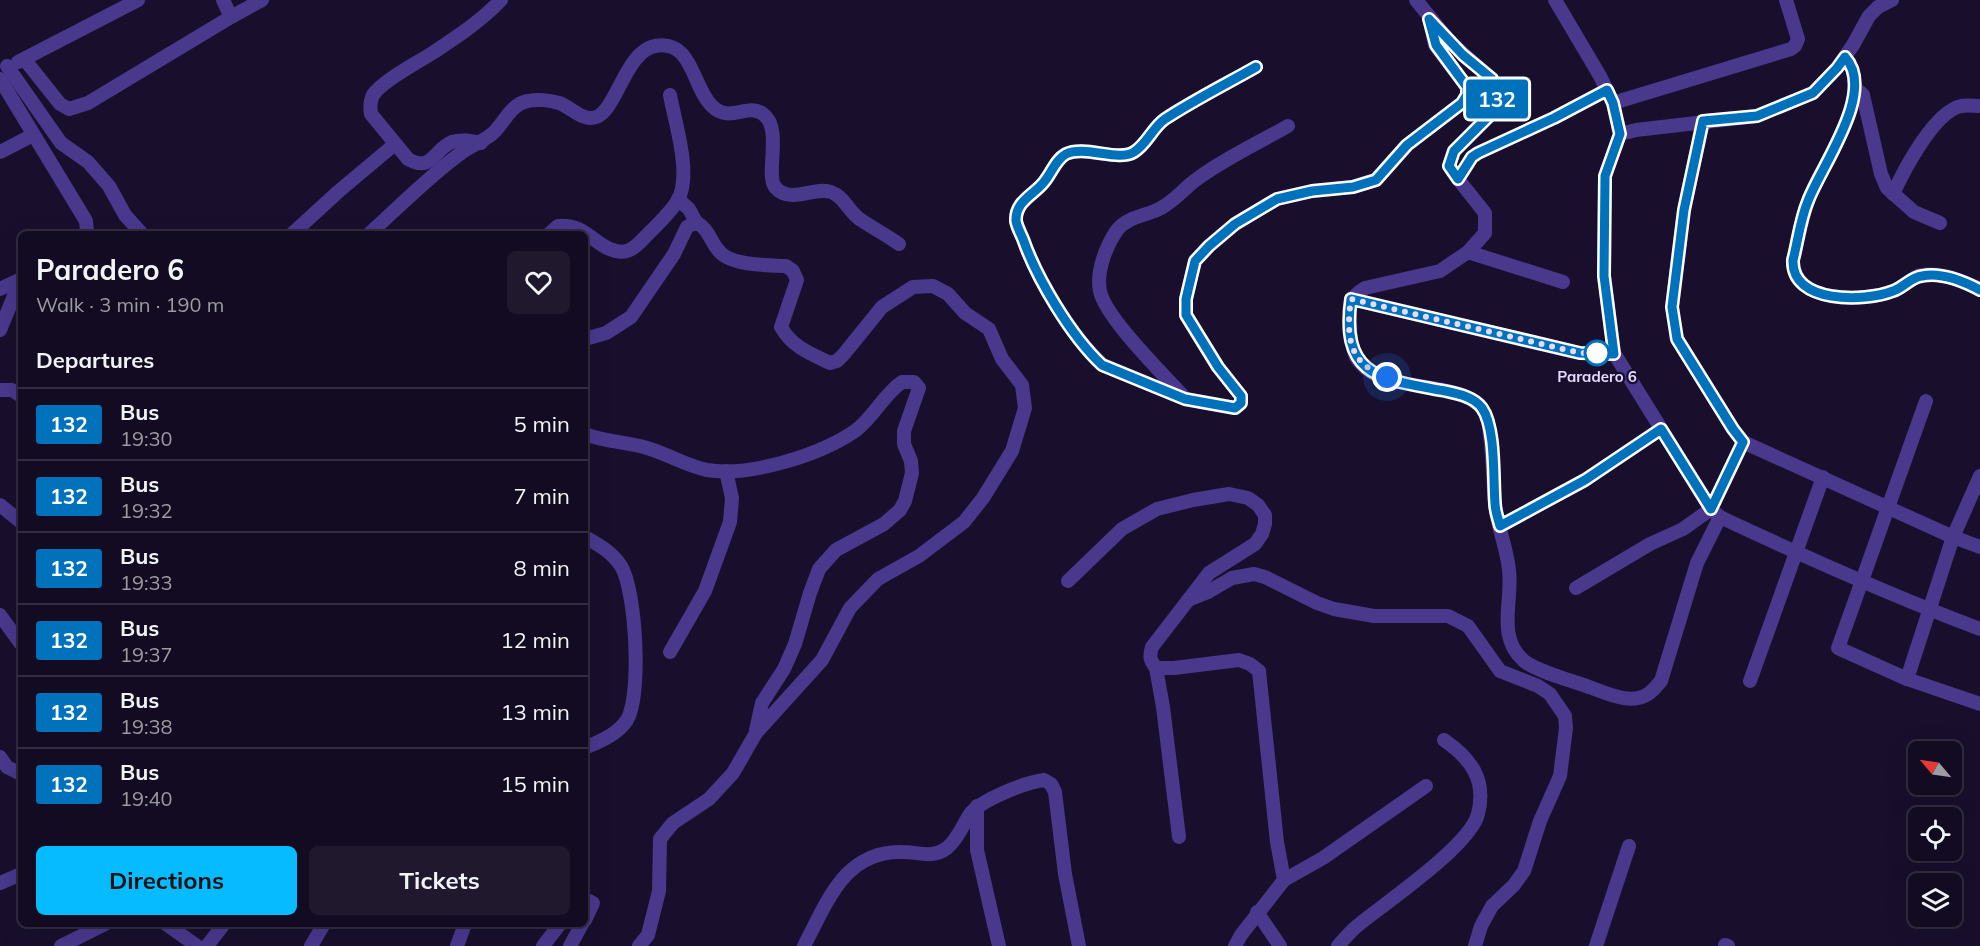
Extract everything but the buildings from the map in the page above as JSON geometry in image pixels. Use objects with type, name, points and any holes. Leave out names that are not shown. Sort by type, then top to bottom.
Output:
[{"type":"street","points":[[138,0],[25,60],[4,68],[61,143],[88,162],[109,186],[125,215],[139,231]]},
{"type":"street","points":[[223,0],[231,17]]},
{"type":"street","points":[[25,60],[60,104],[69,110],[88,104],[262,0]]},
{"type":"street","points":[[481,142],[465,140],[452,142],[432,160],[420,163],[408,159],[371,114],[370,105],[374,94],[416,62],[477,23],[501,0]]},
{"type":"street","points":[[1416,0],[1429,19],[1463,55],[1492,79],[1498,95],[1495,110],[1454,151],[1449,166],[1485,213],[1485,233],[1468,252],[1440,271],[1365,288],[1351,299],[1349,314],[1351,340],[1356,357],[1372,372],[1402,382],[1468,397],[1480,406],[1487,417],[1493,457],[1495,506],[1509,570],[1507,620],[1509,637],[1516,652],[1525,662],[1609,694],[1631,699],[1648,694],[1661,681],[1697,564],[1743,442]]},
{"type":"street","points":[[1555,0],[1607,90],[1613,103],[1620,134],[1605,176],[1604,276],[1614,354],[1716,513],[1796,553],[1929,610],[1980,629]]},
{"type":"street","points":[[1613,103],[1791,49],[1798,39],[1786,0]]},
{"type":"street","points":[[1620,134],[1703,121],[1757,116],[1813,93],[1845,57],[1877,4],[1892,0]]},
{"type":"street","points":[[1256,67],[1163,120],[1133,153],[1122,155],[1074,152],[1066,154],[1059,160],[1043,184],[1025,198],[1016,221],[1028,254],[1044,285],[1092,355],[1102,365],[1185,399],[1235,408],[1241,403],[1241,396],[1218,367],[1186,315],[1186,299],[1195,261],[1235,224],[1277,199],[1312,191],[1353,187],[1376,180],[1407,145],[1462,103],[1467,95],[1467,87],[1436,45],[1429,19]]},
{"type":"street","points":[[372,231],[446,166],[494,132],[514,107],[525,102],[550,101],[587,118],[599,116],[605,111],[624,76],[643,53],[657,45],[673,47],[682,52],[701,91],[714,108],[727,114],[756,110],[765,115],[769,120],[774,155],[771,178],[780,192],[792,195],[832,192],[842,199],[861,220],[899,244]]},
{"type":"street","points":[[1845,57],[1854,71],[1855,93],[1831,155],[1812,190],[1803,217],[1793,260],[1798,280],[1812,290],[1859,299],[1892,292],[1921,276],[1952,278],[1980,290]]},
{"type":"street","points":[[0,79],[87,221],[87,231]]},
{"type":"street","points":[[1458,179],[1472,157],[1478,153],[1554,118],[1607,90]]},
{"type":"street","points":[[1855,93],[1860,92],[1863,95],[1881,174],[1887,188],[1914,212],[1940,223]]},
{"type":"street","points":[[588,234],[612,250],[626,251],[653,229],[678,199],[683,174],[670,95]]},
{"type":"street","points":[[1893,194],[1912,155],[1948,112],[1960,106],[1980,106]]},
{"type":"street","points":[[1703,121],[1684,210],[1672,307],[1677,339],[1733,429],[1743,442],[1980,547]]},
{"type":"street","points":[[1185,399],[1128,335],[1107,307],[1100,291],[1103,259],[1118,230],[1129,219],[1161,209],[1192,183],[1288,126]]},
{"type":"street","points":[[0,152],[33,135]]},
{"type":"street","points":[[295,231],[395,144]]},
{"type":"street","points":[[639,946],[648,935],[659,891],[660,838],[673,822],[709,799],[733,773],[756,733],[822,660],[850,608],[878,579],[919,556],[964,522],[983,498],[1012,451],[1025,408],[1022,385],[1002,359],[988,329],[965,313],[948,294],[933,286],[913,287],[882,308],[837,361],[830,363],[804,351],[786,336],[781,327],[797,279],[793,271],[786,266],[730,260],[719,252],[705,227],[696,222],[678,199]]},
{"type":"street","points":[[588,338],[606,333],[631,316],[674,254],[687,227],[696,222]]},
{"type":"street","points":[[552,231],[558,226],[574,227],[583,231]]},
{"type":"street","points":[[1468,252],[1563,282]]},
{"type":"street","points":[[0,289],[18,281]]},
{"type":"street","points":[[0,330],[18,285]]},
{"type":"street","points":[[1351,299],[1580,353],[1614,354]]},
{"type":"street","points":[[588,435],[649,448],[697,468],[726,471],[747,469],[777,463],[825,447],[864,424],[902,382],[914,382],[919,388],[904,431],[904,444],[911,461],[912,473],[905,501],[900,510],[884,524],[836,550],[819,569],[793,651],[762,703],[756,733]]},
{"type":"street","points":[[0,390],[12,390],[18,394]]},
{"type":"street","points":[[1926,401],[1838,648],[1907,679],[1980,704]]},
{"type":"street","points":[[1500,526],[1585,480],[1661,429]]},
{"type":"street","points":[[670,652],[705,591],[730,522],[732,498],[726,471]]},
{"type":"street","points":[[1907,679],[1953,537],[1980,476]]},
{"type":"street","points":[[1750,681],[1823,477]]},
{"type":"street","points":[[1068,581],[1122,529],[1157,509],[1229,494],[1248,498],[1258,505],[1264,515],[1262,534],[1255,544],[1209,573],[1149,654],[1150,661],[1156,668],[1163,707],[1179,837]]},
{"type":"street","points":[[0,505],[18,520]]},
{"type":"street","points":[[1576,588],[1663,536],[1716,513]]},
{"type":"street","points":[[588,539],[610,553],[626,575],[634,630],[636,678],[632,707],[624,724],[614,734],[588,747]]},
{"type":"street","points":[[1188,600],[1232,578],[1254,574],[1334,609],[1374,616],[1448,616],[1468,626],[1500,671],[1550,694],[1565,716],[1566,728],[1560,776],[1540,821],[1524,871],[1514,885],[1492,906],[1481,926],[1475,946]]},
{"type":"street","points":[[0,615],[18,640]]},
{"type":"street","points":[[1156,668],[1239,660],[1259,671],[1277,842],[1284,880]]},
{"type":"street","points":[[1338,946],[1355,928],[1453,849],[1469,831],[1478,815],[1480,796],[1477,772],[1461,752],[1444,740]]},
{"type":"street","points":[[0,757],[7,767],[18,772]]},
{"type":"street","points":[[804,946],[834,888],[851,869],[866,860],[890,853],[902,852],[927,856],[940,852],[952,843],[977,806],[989,799],[1039,781],[1051,784],[1055,792],[1076,944]]},
{"type":"street","points":[[1235,946],[1257,912],[1284,880],[1323,858],[1426,786]]},
{"type":"street","points":[[977,806],[977,850],[999,946]]},
{"type":"street","points":[[1596,946],[1629,846]]},
{"type":"street","points":[[0,883],[18,875]]},
{"type":"street","points":[[588,900],[593,903],[588,914]]},
{"type":"street","points":[[1257,912],[1280,946]]},
{"type":"street","points":[[61,946],[99,927]]},
{"type":"street","points":[[170,927],[197,946]]},
{"type":"street","points":[[207,946],[222,927]]},
{"type":"street","points":[[311,946],[322,927]]},
{"type":"street","points":[[457,946],[464,927]]},
{"type":"street","points":[[543,946],[558,927]]},
{"type":"street","points":[[570,946],[580,927]]},
{"type":"bus line","name":"132","points":[[1256,67],[1163,120],[1133,153],[1122,155],[1074,152],[1066,154],[1059,160],[1043,184],[1025,198],[1016,221],[1028,254],[1044,285],[1092,355],[1102,365],[1185,399],[1235,408],[1241,403],[1241,396],[1218,367],[1186,315],[1186,299],[1195,261],[1235,224],[1277,199],[1312,191],[1353,187],[1376,180],[1407,145],[1462,103],[1467,95],[1467,87],[1436,45],[1429,19],[1463,55],[1492,79],[1498,95],[1495,110],[1454,151],[1449,166],[1458,179],[1472,157],[1478,153],[1554,118],[1607,90],[1613,103],[1620,134],[1605,176],[1604,276],[1614,354],[1580,353],[1351,299],[1349,314],[1351,340],[1356,357],[1363,366],[1372,372],[1402,382],[1468,397],[1480,406],[1487,417],[1493,457],[1495,506],[1500,526],[1585,480],[1661,429],[1711,509],[1743,442],[1677,339],[1672,307],[1684,210],[1703,121],[1757,116],[1813,93],[1845,57],[1854,71],[1855,93],[1839,136],[1807,203],[1793,260],[1798,280],[1812,290],[1859,299],[1892,292],[1921,276],[1959,280],[1980,290]]},
{"type":"place","name":"Paradero 6","points":[[1597,353]]},
{"type":"route","points":[[1387,377],[1372,372],[1356,357],[1351,340],[1349,314],[1351,299],[1580,353],[1597,353]]}]
